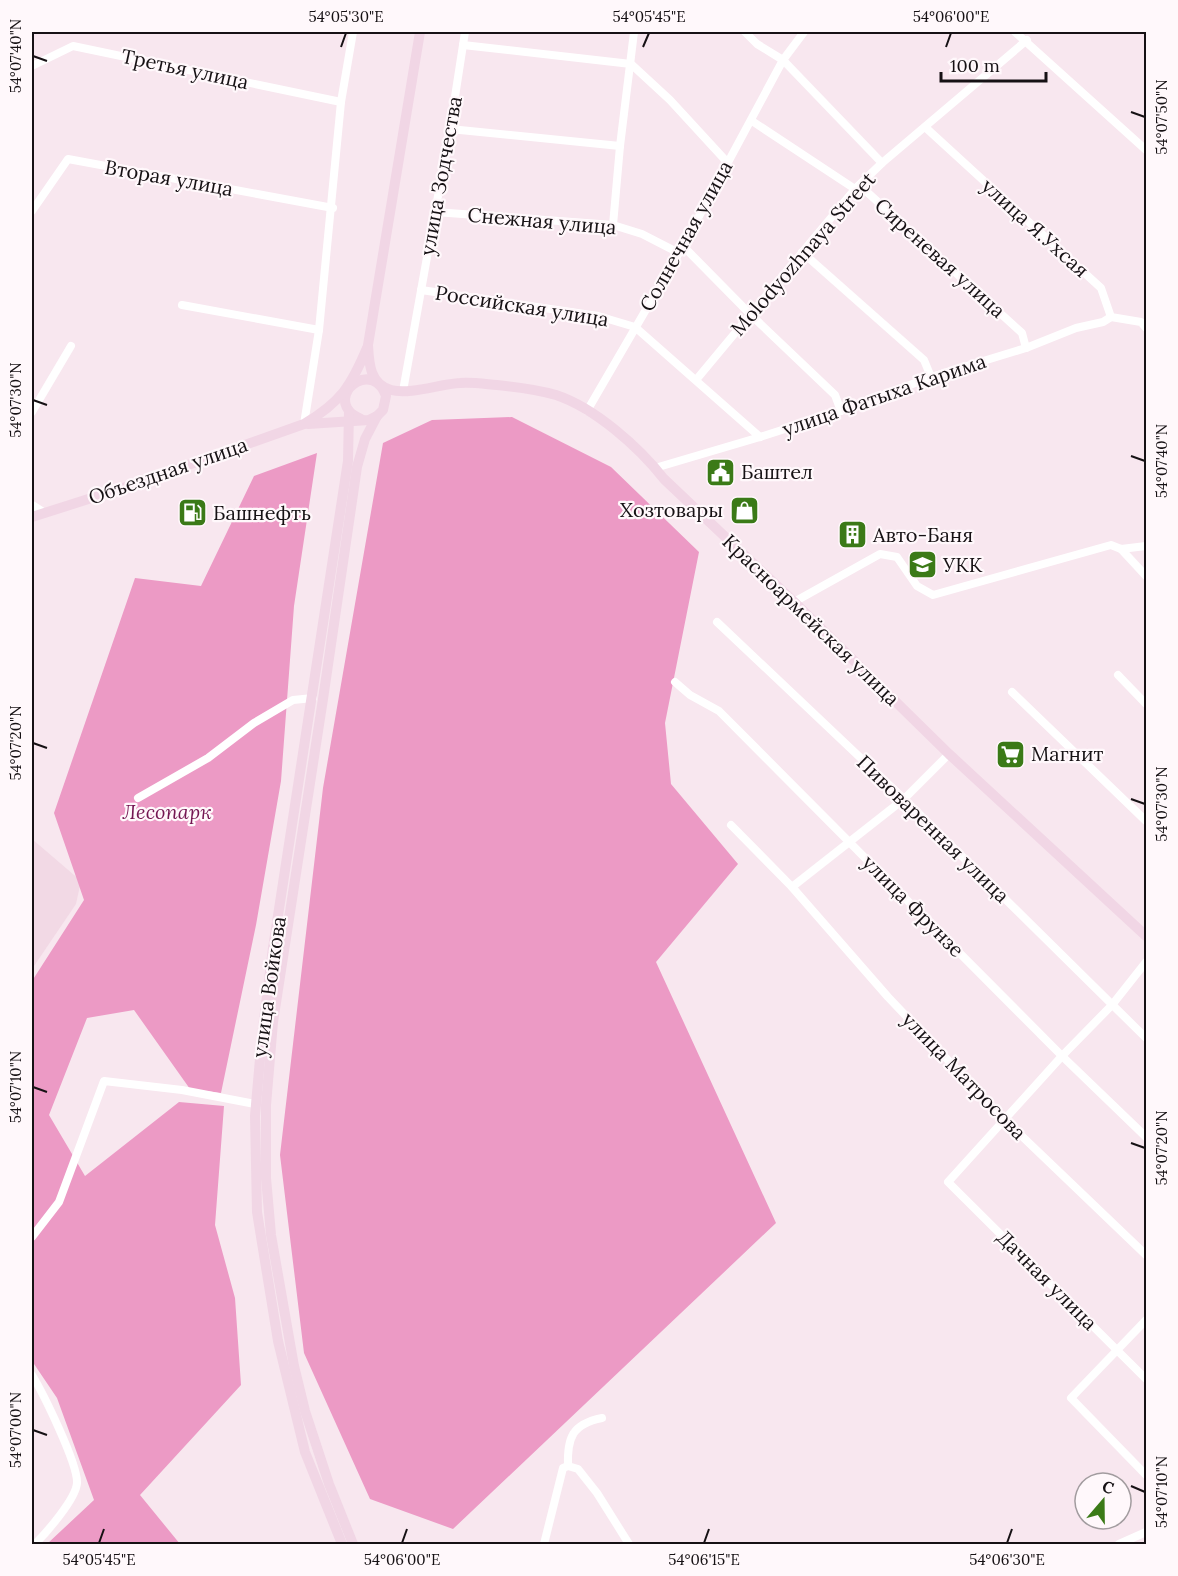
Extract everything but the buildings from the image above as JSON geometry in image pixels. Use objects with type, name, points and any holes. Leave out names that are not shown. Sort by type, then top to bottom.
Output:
[{"type":"main road","points":[[304,424],[348,417],[369,420],[380,413],[386,396],[372,375],[368,345],[420,32]]},
{"type":"main road","points":[[348,417],[346,394],[368,345]]},
{"type":"main road","points":[[304,424],[321,414],[358,380],[369,380],[391,390],[403,391]]},
{"type":"main road","name":"Красноармейская улица","points":[[403,391],[462,382],[526,388],[557,396],[587,411],[622,436],[949,754],[1146,936]]},
{"type":"main road","name":"улица Войкова","points":[[353,1545],[329,1484],[294,1366],[271,1235],[266,1178],[266,1134],[273,1022],[355,478],[365,439],[380,413],[403,391]]},
{"type":"main road","name":"улица Войкова","points":[[342,1545],[304,1452],[278,1341],[257,1212],[255,1104],[273,948],[348,461],[348,417]]},
{"type":"main road","name":"Объездная улица","points":[[32,517],[126,487],[304,424]]},
{"type":"street","points":[[304,424],[320,330],[341,102],[353,32]]},
{"type":"street","name":"улица Зодчества","points":[[403,391],[465,32]]},
{"type":"street","points":[[613,225],[634,32]]},
{"type":"street","points":[[744,32],[757,44],[783,60],[882,163]]},
{"type":"street","name":"Солнечная улица","points":[[587,411],[681,250],[783,60],[804,32]]},
{"type":"street","points":[[1016,32],[1146,150]]},
{"type":"street","name":"Molodyozhnaya Street","points":[[696,380],[855,189],[882,163],[1027,40]]},
{"type":"street","points":[[463,45],[631,63],[670,100],[727,162]]},
{"type":"street","name":"Третья улица","points":[[32,66],[73,46],[341,102]]},
{"type":"street","name":"Сиреневая улица","points":[[752,121],[855,189],[867,192],[1022,333],[1026,348]]},
{"type":"street","name":"улица Я.Ухсая","points":[[925,127],[1101,288],[1112,318]]},
{"type":"street","points":[[450,129],[620,147]]},
{"type":"street","name":"Вторая улица","points":[[32,211],[68,159],[333,208]]},
{"type":"street","name":"Снежная улица","points":[[435,212],[613,225],[681,250],[835,395],[841,411]]},
{"type":"street","points":[[802,252],[924,360],[932,377]]},
{"type":"street","name":"Российская улица","points":[[421,290],[598,316],[635,327],[760,437]]},
{"type":"street","points":[[182,305],[320,330]]},
{"type":"street","points":[[1112,318],[1144,325]]},
{"type":"street","name":"улица Фатыха Карима","points":[[655,468],[841,411],[932,377],[1112,318]]},
{"type":"street","points":[[32,412],[71,346]]},
{"type":"street","points":[[32,506],[44,513]]},
{"type":"street","points":[[794,602],[880,554],[897,556],[917,586],[933,595],[1111,545],[1121,549],[1146,576]]},
{"type":"street","points":[[1121,549],[1146,546]]},
{"type":"street","name":"Пивоваренная улица","points":[[717,622],[904,799],[1146,1038]]},
{"type":"street","points":[[1118,675],[1146,704]]},
{"type":"street","name":"улица Фрунзе","points":[[675,682],[690,695],[719,711],[1062,1056],[1146,1137]]},
{"type":"street","points":[[1012,692],[1146,821]]},
{"type":"street","points":[[138,798],[208,758],[254,723],[293,700],[312,699]]},
{"type":"street","points":[[792,887],[904,799],[949,754]]},
{"type":"street","name":"улица Матросова","points":[[731,825],[792,887],[888,997],[1004,1119],[1146,1255]]},
{"type":"street","points":[[1004,1119],[1112,1005],[1146,962]]},
{"type":"street","points":[[32,1237],[59,1202],[104,1081],[182,1090],[255,1104]]},
{"type":"street","name":"Дачная улица","points":[[1004,1119],[948,1182],[1146,1379]]},
{"type":"street","points":[[1146,1320],[1071,1398],[1146,1475]]},
{"type":"street","points":[[32,1375],[75,1466],[77,1484],[71,1498],[35,1545]]},
{"type":"street","points":[[544,1545],[566,1467],[568,1445],[575,1430],[587,1421],[602,1418]]},
{"type":"street","points":[[566,1467],[578,1469],[597,1493],[629,1545]]},
{"type":"street","points":[[1119,1545],[1146,1532]]},
{"type":"shaded area","points":[[32,839],[81,881],[76,904],[32,969]]},
{"type":"green space","points":[[512,417],[611,467],[699,552],[665,723],[671,784],[738,864],[656,962],[776,1223],[453,1529],[370,1499],[304,1353],[280,1155],[323,788],[383,443],[432,420]]},
{"type":"green space","name":"Лесопарк","points":[[317,453],[294,606],[281,781],[256,925],[221,1093],[190,1089],[134,1010],[87,1018],[49,1115],[85,1176],[179,1102],[224,1106],[215,1225],[235,1298],[241,1385],[140,1495],[180,1544],[47,1544],[94,1500],[57,1398],[32,1361],[32,981],[84,900],[54,813],[135,578],[201,586],[254,476]]},
{"type":"place","name":"Баштел","points":[[720,472]]},
{"type":"place","name":"Хозтовары","points":[[744,510]]},
{"type":"place","name":"Башнефть","points":[[192,513]]},
{"type":"place","name":"Авто-Баня","points":[[852,535]]},
{"type":"place","name":"УКК","points":[[922,565]]},
{"type":"place","name":"Магнит","points":[[1010,754]]}]
